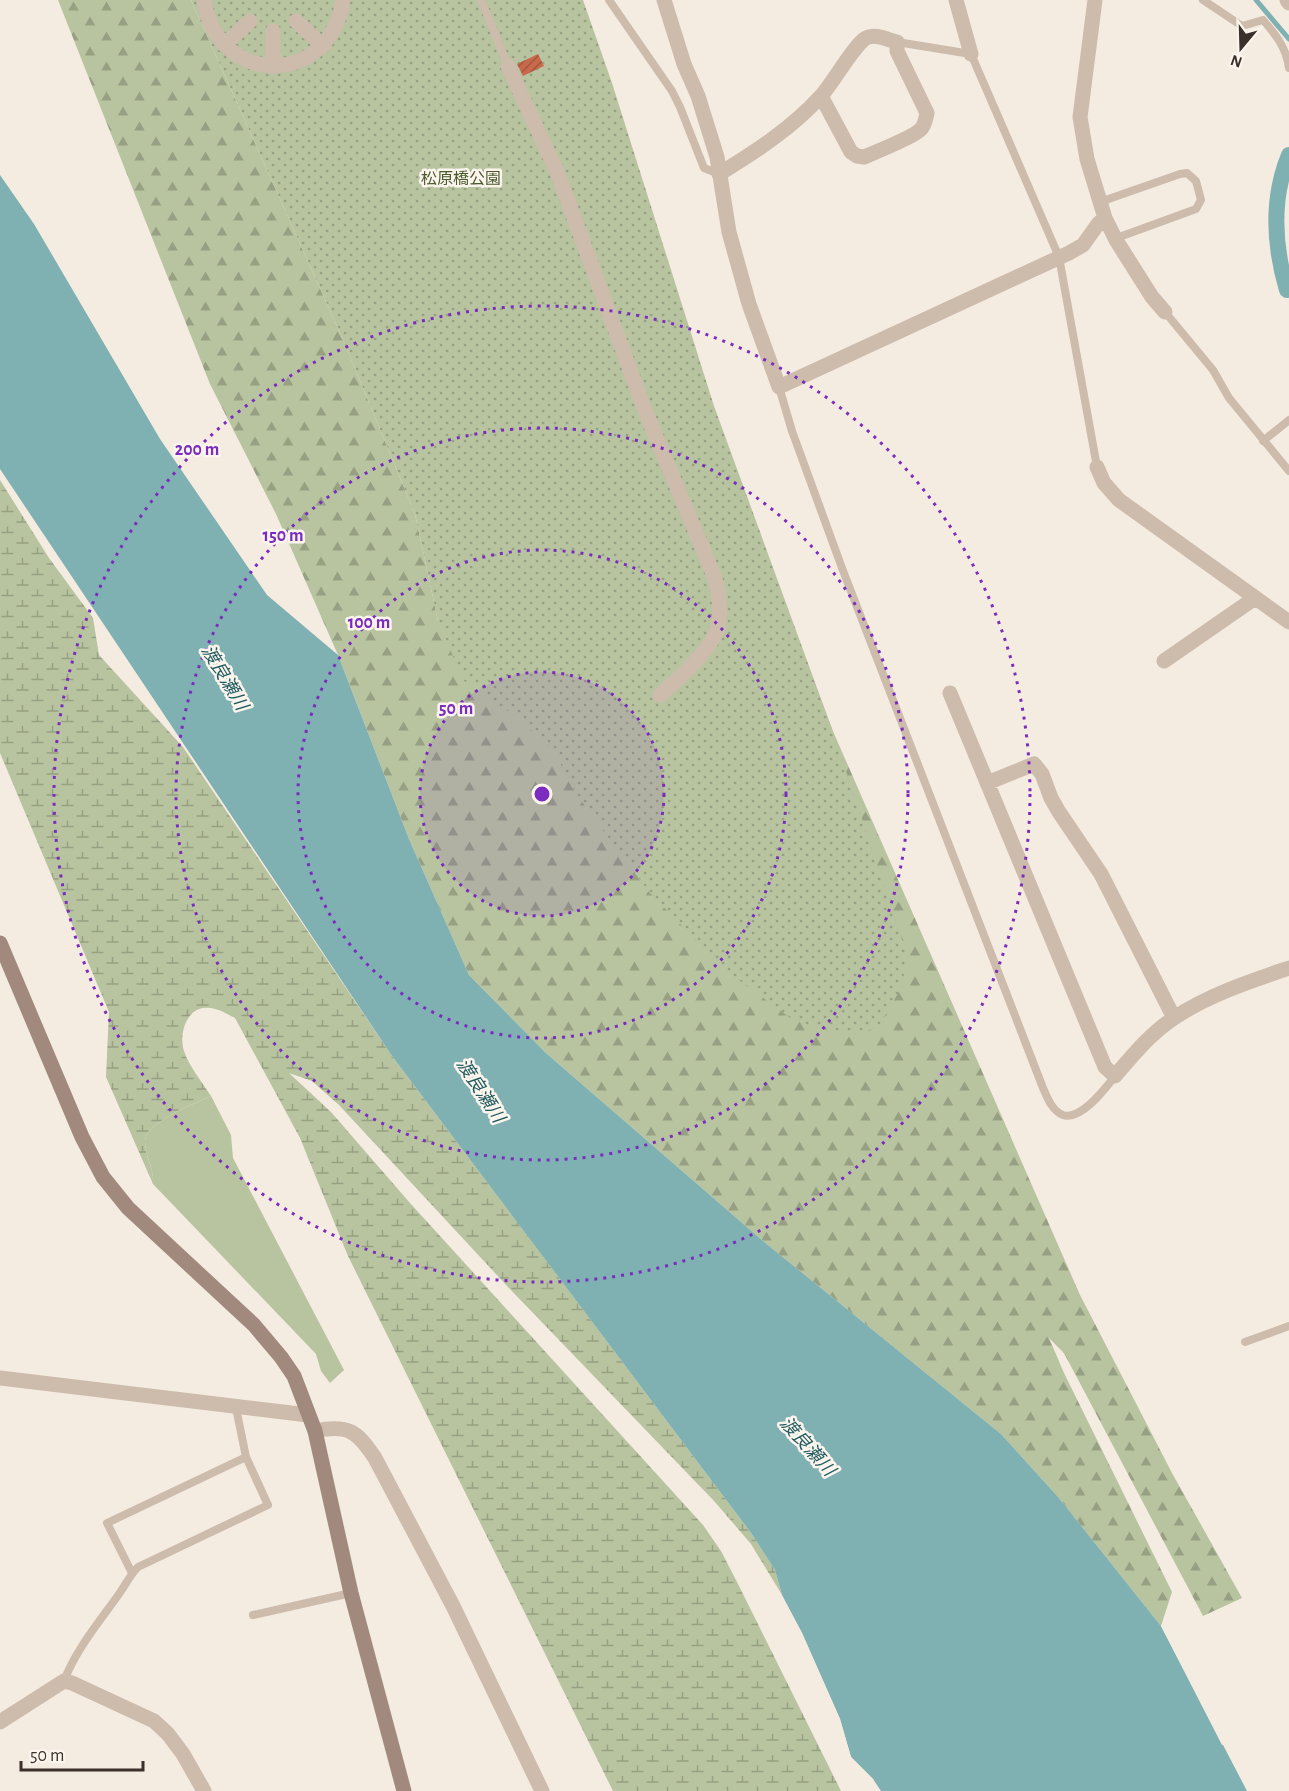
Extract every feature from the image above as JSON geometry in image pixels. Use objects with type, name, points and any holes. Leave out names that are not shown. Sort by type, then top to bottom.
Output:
[{"type":"street","points":[[204,0],[206,15],[213,31],[224,45],[239,56],[273,67],[308,57],[323,46],[334,29],[343,0]]},
{"type":"street","points":[[664,0],[684,64],[699,96],[717,157],[729,232],[749,303],[779,387],[1059,257],[1083,244],[1098,224],[1106,218]]},
{"type":"street","points":[[956,0],[971,54]]},
{"type":"street","points":[[1095,0],[1080,117],[1087,159],[1100,202],[1116,240],[1152,297],[1165,312]]},
{"type":"street","points":[[224,45],[250,21]]},
{"type":"street","points":[[296,21],[323,46]]},
{"type":"street","points":[[273,31],[273,67]]},
{"type":"street","points":[[719,174],[784,130],[821,96],[867,37],[876,36],[897,42],[897,51],[927,112],[926,121],[921,130],[864,157],[857,156],[851,152],[821,96]]},
{"type":"street","points":[[508,66],[558,174],[646,413],[715,578],[719,606],[717,630],[701,654],[660,695]]},
{"type":"street","points":[[1097,467],[1104,483],[1119,500],[1289,622]]},
{"type":"street","points":[[1164,661],[1256,598]]},
{"type":"street","points":[[950,693],[1105,1067],[1115,1076],[1145,1042],[1174,1018],[1218,996],[1289,968]]},
{"type":"street","points":[[987,783],[1034,764],[1059,812],[1101,873],[1174,1018]]},
{"type":"street","points":[[0,943],[82,1137],[103,1176],[128,1208],[254,1325],[294,1376],[315,1431],[351,1593],[404,1791]]},
{"type":"street","points":[[0,1378],[308,1415]]},
{"type":"street","points":[[315,1431],[327,1428],[351,1431],[362,1438],[375,1458],[453,1606],[542,1791]]},
{"type":"street","points":[[0,1722],[64,1680],[154,1721],[168,1734],[183,1754],[204,1791]]},
{"type":"lane","points":[[482,0],[508,66]]},
{"type":"lane","points":[[609,0],[672,90],[704,168],[719,174]]},
{"type":"lane","points":[[1203,0],[1242,26],[1263,20],[1279,39],[1289,65]]},
{"type":"lane","points":[[897,42],[971,54],[1059,257],[1097,467]]},
{"type":"lane","points":[[1100,202],[1180,174],[1187,174],[1196,181],[1201,200],[1196,209],[1116,240]]},
{"type":"lane","points":[[1165,312],[1213,370],[1229,398],[1289,471]]},
{"type":"lane","points":[[779,387],[792,431],[848,585],[1042,1088],[1056,1111],[1064,1115],[1071,1115],[1091,1104],[1115,1076]]},
{"type":"lane","points":[[1263,441],[1289,420]]},
{"type":"lane","points":[[1245,1342],[1289,1326]]},
{"type":"lane","points":[[64,1680],[69,1667],[138,1567],[268,1505],[246,1458],[236,1408]]},
{"type":"lane","points":[[132,1573],[107,1523],[246,1458]]},
{"type":"lane","points":[[253,1615],[351,1593]]},
{"type":"green space","points":[[58,0],[191,0],[344,342],[415,514],[438,621],[778,584],[832,729],[1080,1295],[1172,1473],[1242,1598],[1203,1616],[1064,1353],[1049,1338],[1172,1592],[1161,1626],[1059,1498],[1001,1434],[763,1241],[546,1053],[469,975],[409,839],[338,655],[276,514],[210,384]]},
{"type":"green space","name":"松原橋公園","points":[[191,0],[583,0],[612,83],[714,406],[832,729],[906,951],[903,985],[880,1024],[862,1034],[847,1034],[793,1020],[724,969],[649,892],[576,794],[554,751],[521,720],[463,680],[438,621],[415,514],[344,342]]},
{"type":"green space","points":[[0,480],[49,558],[93,618],[99,655],[183,747],[392,1056],[751,1533],[775,1570],[782,1595],[751,1544],[715,1502],[508,1287],[339,1105],[312,1081],[289,1073],[331,1112],[410,1203],[703,1525],[721,1551],[841,1791],[613,1791],[348,1256],[300,1138],[235,1018],[220,1010],[203,1008],[197,1010],[185,1025],[182,1038],[186,1057],[211,1096],[182,1109],[152,1128],[145,1143],[153,1184],[106,1077],[109,1012],[0,753]]},
{"type":"green space","points":[[211,1096],[231,1135],[233,1158],[344,1370],[330,1383],[321,1371],[316,1354],[153,1184],[145,1143],[152,1128],[182,1109]]},
{"type":"water","name":"渡良瀬川","points":[[0,175],[34,224],[160,439],[267,595],[338,655],[409,839],[469,975],[546,1053],[763,1241],[1001,1434],[1059,1498],[1161,1626],[1247,1791],[881,1791],[873,1779],[851,1757],[840,1719],[802,1633],[782,1595],[775,1570],[751,1533],[392,1056],[0,469]]},
{"type":"pier","points":[[776,1585],[802,1633],[840,1719],[851,1757],[873,1779],[879,1791],[848,1758],[837,1720]]},
{"type":"pier","points":[[1162,1623],[1225,1744],[1222,1745],[1161,1626]]},
{"type":"building","points":[[538,54],[544,66],[523,76],[517,64]]},
{"type":"waterway","points":[[1256,0],[1289,39]]},
{"type":"waterway","points":[[1287,290],[1279,257],[1276,222],[1279,188],[1289,155]]}]
